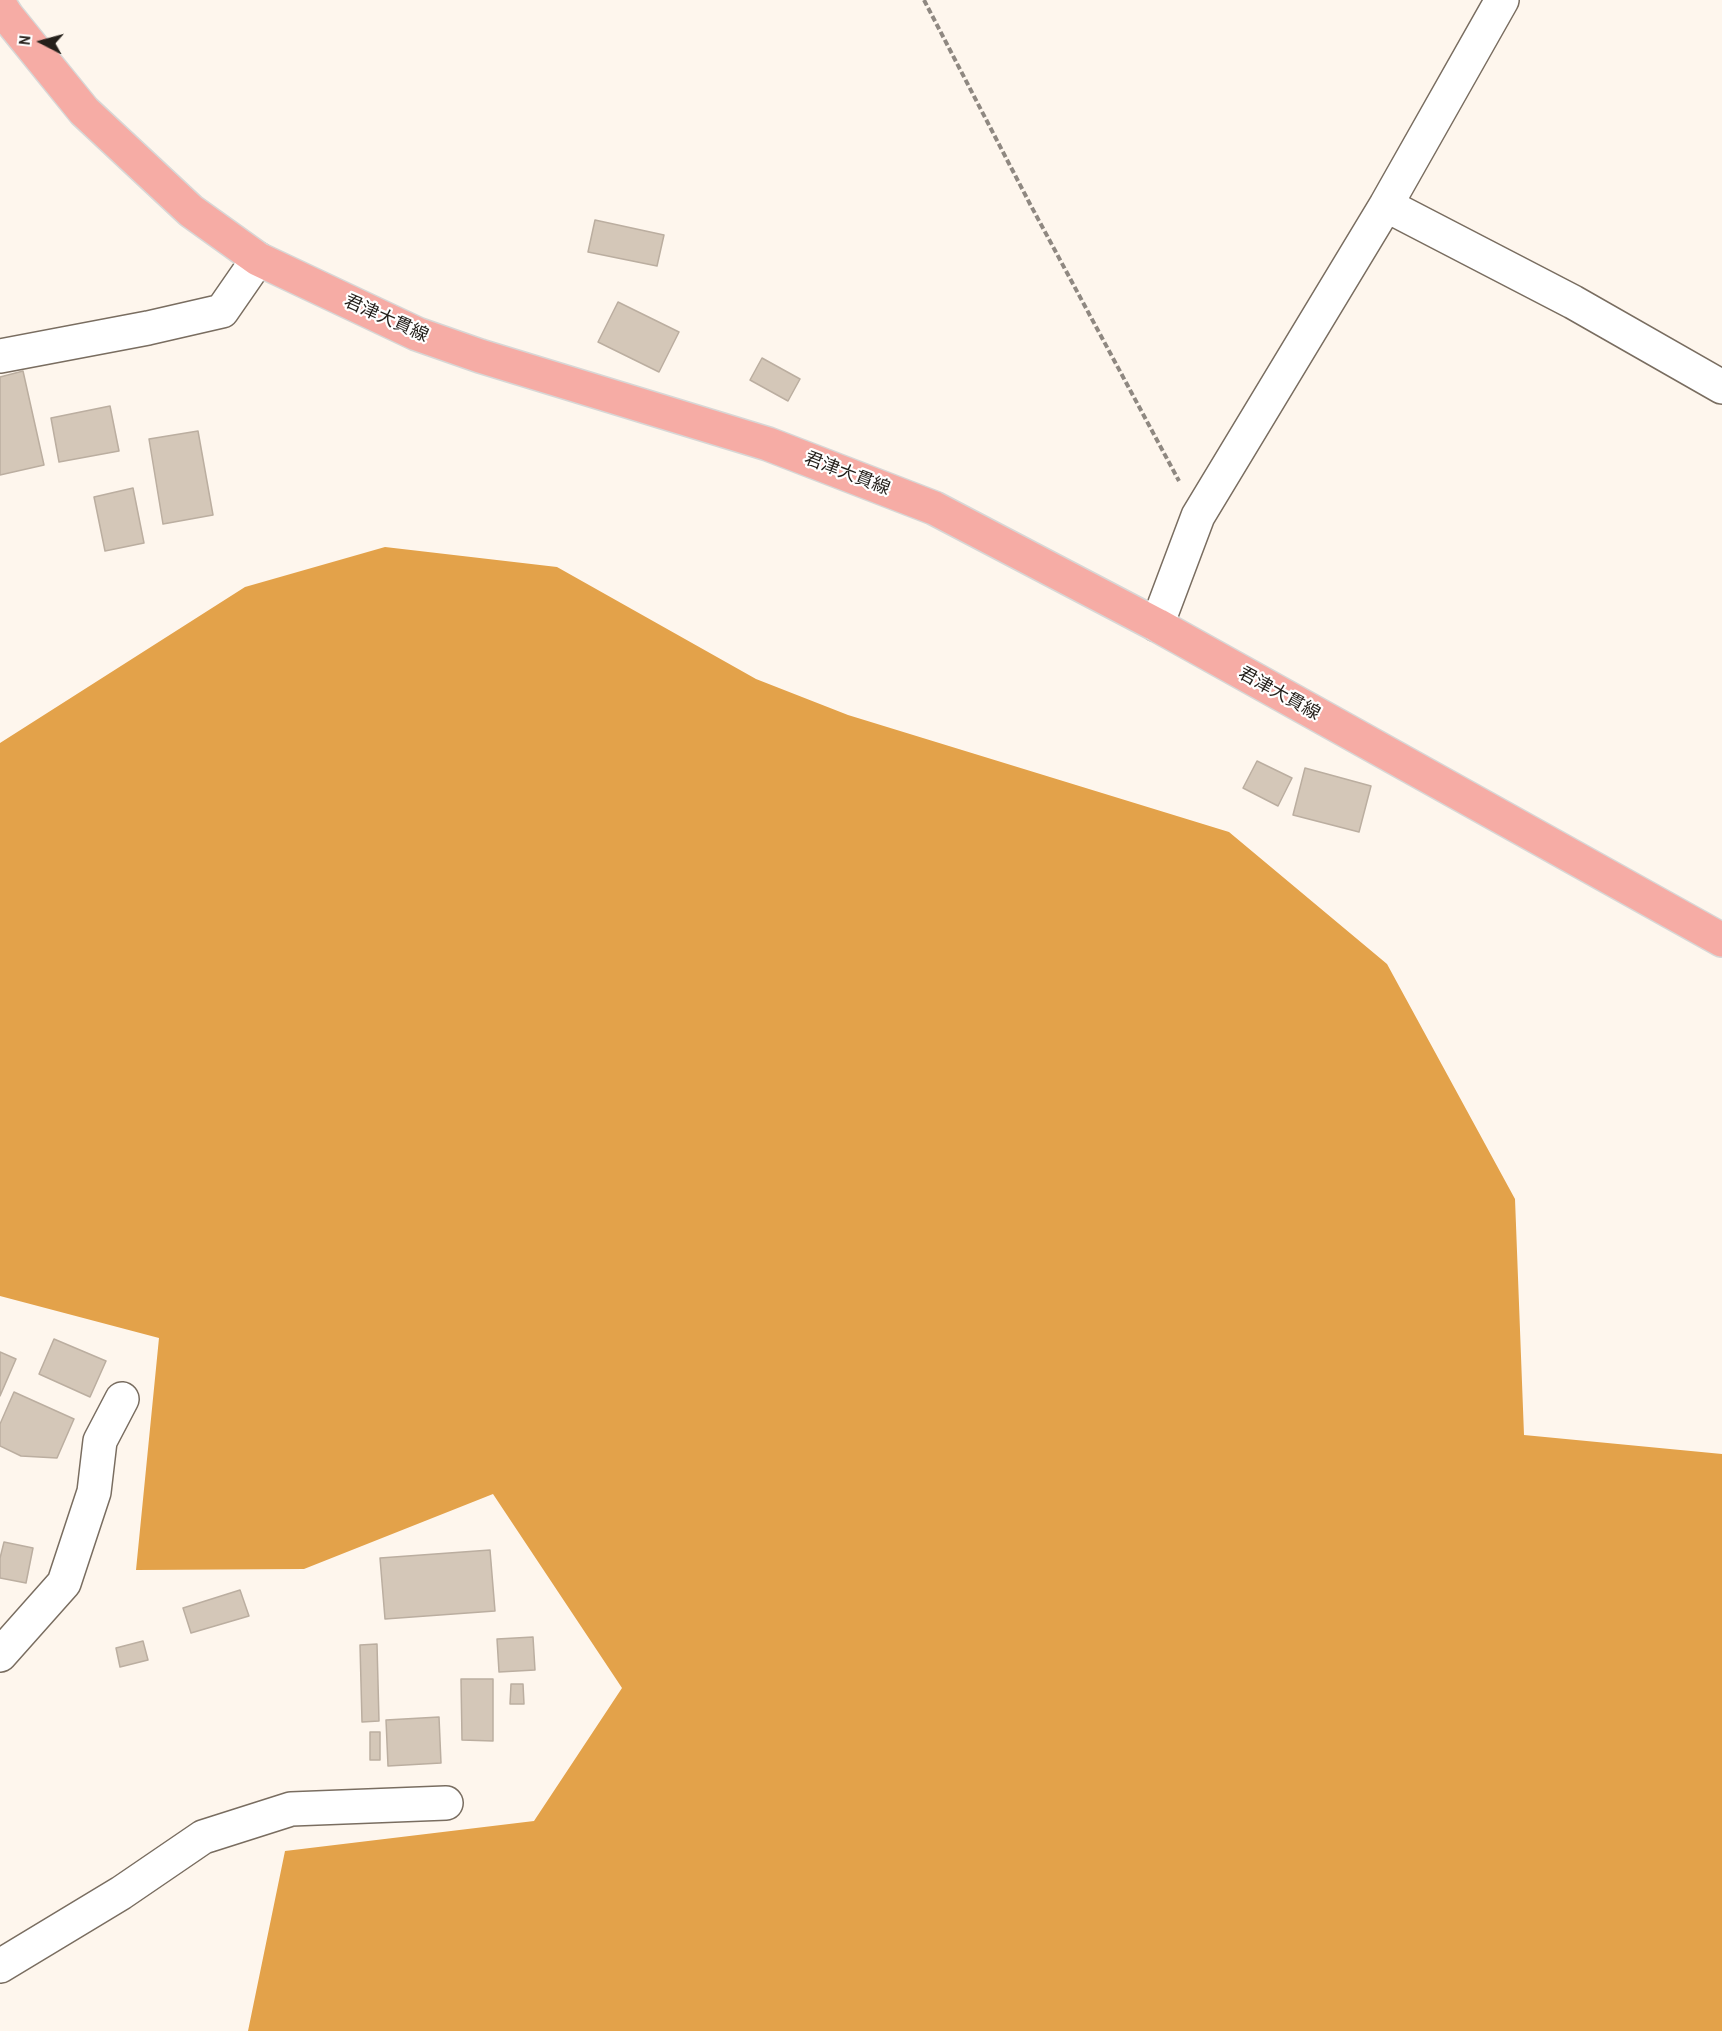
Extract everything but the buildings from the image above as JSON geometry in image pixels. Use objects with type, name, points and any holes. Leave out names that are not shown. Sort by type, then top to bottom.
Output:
[{"type":"main road","name":"君津大貫線","points":[[0,5],[84,111],[191,211],[258,259],[417,334],[480,356],[768,444],[934,508],[1157,625],[1722,940]]},
{"type":"street","points":[[1157,625],[1198,516],[1386,205],[1502,0]]},
{"type":"street","points":[[1386,205],[1572,302],[1722,387]]},
{"type":"street","points":[[0,356],[222,311],[258,259]]},
{"type":"street","points":[[0,1655],[63,1583],[94,1492],[100,1441],[122,1399]]},
{"type":"street","points":[[0,1966],[121,1893],[203,1836],[291,1809],[446,1803]]},
{"type":"path","points":[[924,0],[1035,215],[1198,516]]},
{"type":"shaded area","points":[[385,547],[557,567],[756,679],[848,715],[1229,832],[1387,964],[1515,1199],[1524,1435],[1722,1454],[1722,2031],[248,2031],[285,1851],[534,1821],[622,1688],[493,1494],[304,1569],[136,1570],[159,1338],[0,1296],[0,743],[245,587]]}]
